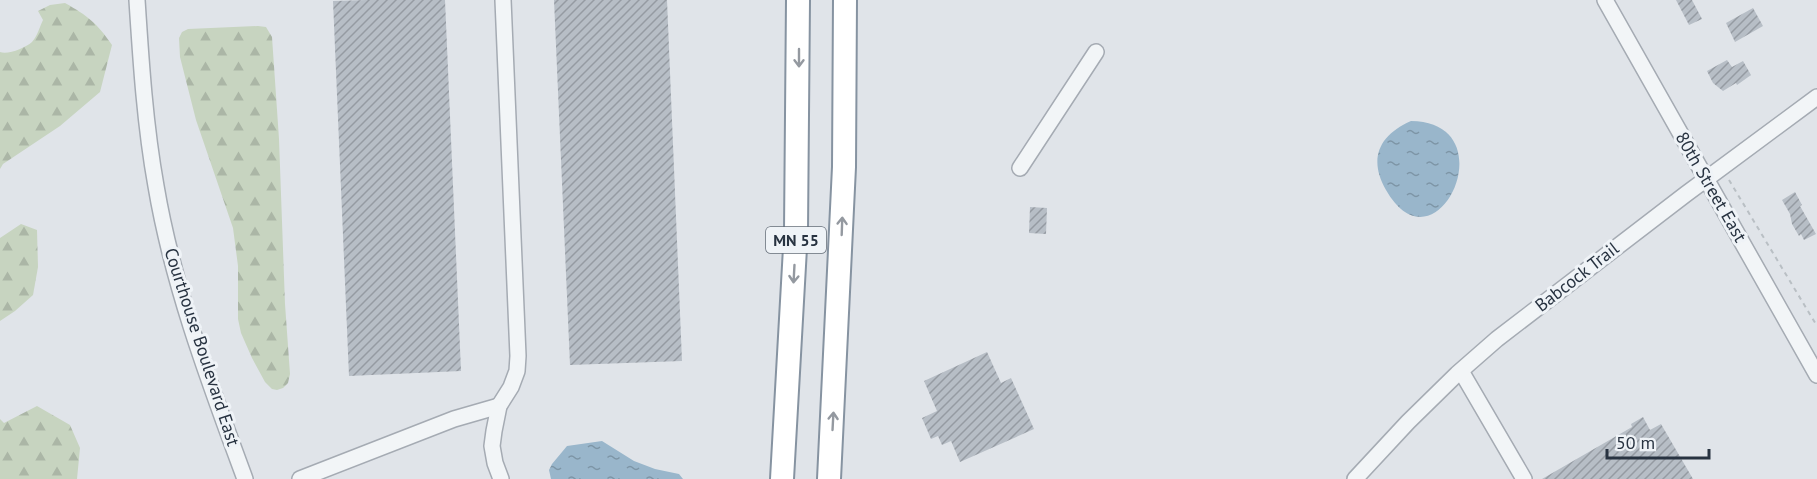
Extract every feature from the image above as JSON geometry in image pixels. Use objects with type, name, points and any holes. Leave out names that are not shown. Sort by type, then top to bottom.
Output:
[{"type":"highway","name":"MN 55","points":[[782,479],[796,230],[798,0]]},
{"type":"highway","name":"MN 55","points":[[829,479],[844,167],[845,0]]},
{"type":"street","name":"Courthouse Boulevard East","points":[[137,0],[145,113],[156,188],[166,234],[187,313],[245,479]]},
{"type":"street","points":[[501,479],[492,446],[499,406],[514,379],[518,356],[503,0]]},
{"type":"street","name":"80th Street East","points":[[1605,0],[1817,375]]},
{"type":"street","points":[[1020,168],[1096,52]]},
{"type":"street","name":"Babcock Trail","points":[[1355,479],[1408,422],[1497,339],[1721,167],[1817,97]]},
{"type":"street","points":[[1461,371],[1524,479]]},
{"type":"street","points":[[300,479],[454,419],[499,406]]},
{"type":"path","points":[[1721,167],[1817,326]]},
{"type":"green space","points":[[65,3],[92,21],[112,45],[100,92],[60,126],[3,164],[0,169],[0,52],[7,53],[32,42],[43,20],[38,11],[50,5]]},
{"type":"green space","points":[[266,27],[272,37],[279,139],[290,374],[288,383],[277,390],[272,389],[265,382],[241,333],[238,319],[238,266],[233,228],[196,120],[180,57],[179,38],[182,32],[188,29]]},
{"type":"green space","points":[[21,224],[37,230],[38,267],[33,295],[0,321],[0,238]]},
{"type":"green space","points":[[37,406],[70,425],[80,448],[77,479],[0,479],[0,419],[4,423]]},
{"type":"water","points":[[1411,121],[1440,128],[1455,145],[1459,166],[1454,189],[1442,207],[1425,216],[1405,212],[1386,190],[1378,168],[1380,149],[1384,141],[1391,133]]},
{"type":"water","points":[[602,441],[634,461],[655,469],[679,474],[683,479],[551,479],[549,470],[567,446]]},
{"type":"building","points":[[445,0],[461,371],[349,376],[333,1]]},
{"type":"building","points":[[554,0],[667,0],[682,361],[570,365]]},
{"type":"building","points":[[1676,0],[1692,0],[1702,19],[1689,25]]},
{"type":"building","points":[[1753,8],[1763,26],[1735,42],[1726,23]]},
{"type":"building","points":[[1727,60],[1732,67],[1743,61],[1751,75],[1723,91],[1713,83],[1707,71]]},
{"type":"building","points":[[1795,192],[1816,234],[1804,240],[1792,224],[1790,214],[1782,200]]},
{"type":"building","points":[[1030,207],[1047,208],[1046,234],[1029,233]]},
{"type":"building","points":[[987,352],[1001,383],[1011,378],[1034,429],[960,462],[951,441],[942,445],[938,436],[931,439],[922,418],[937,411],[924,381]]},
{"type":"building","points":[[1643,417],[1650,430],[1661,424],[1693,479],[1542,479],[1632,427],[1631,424]]}]
